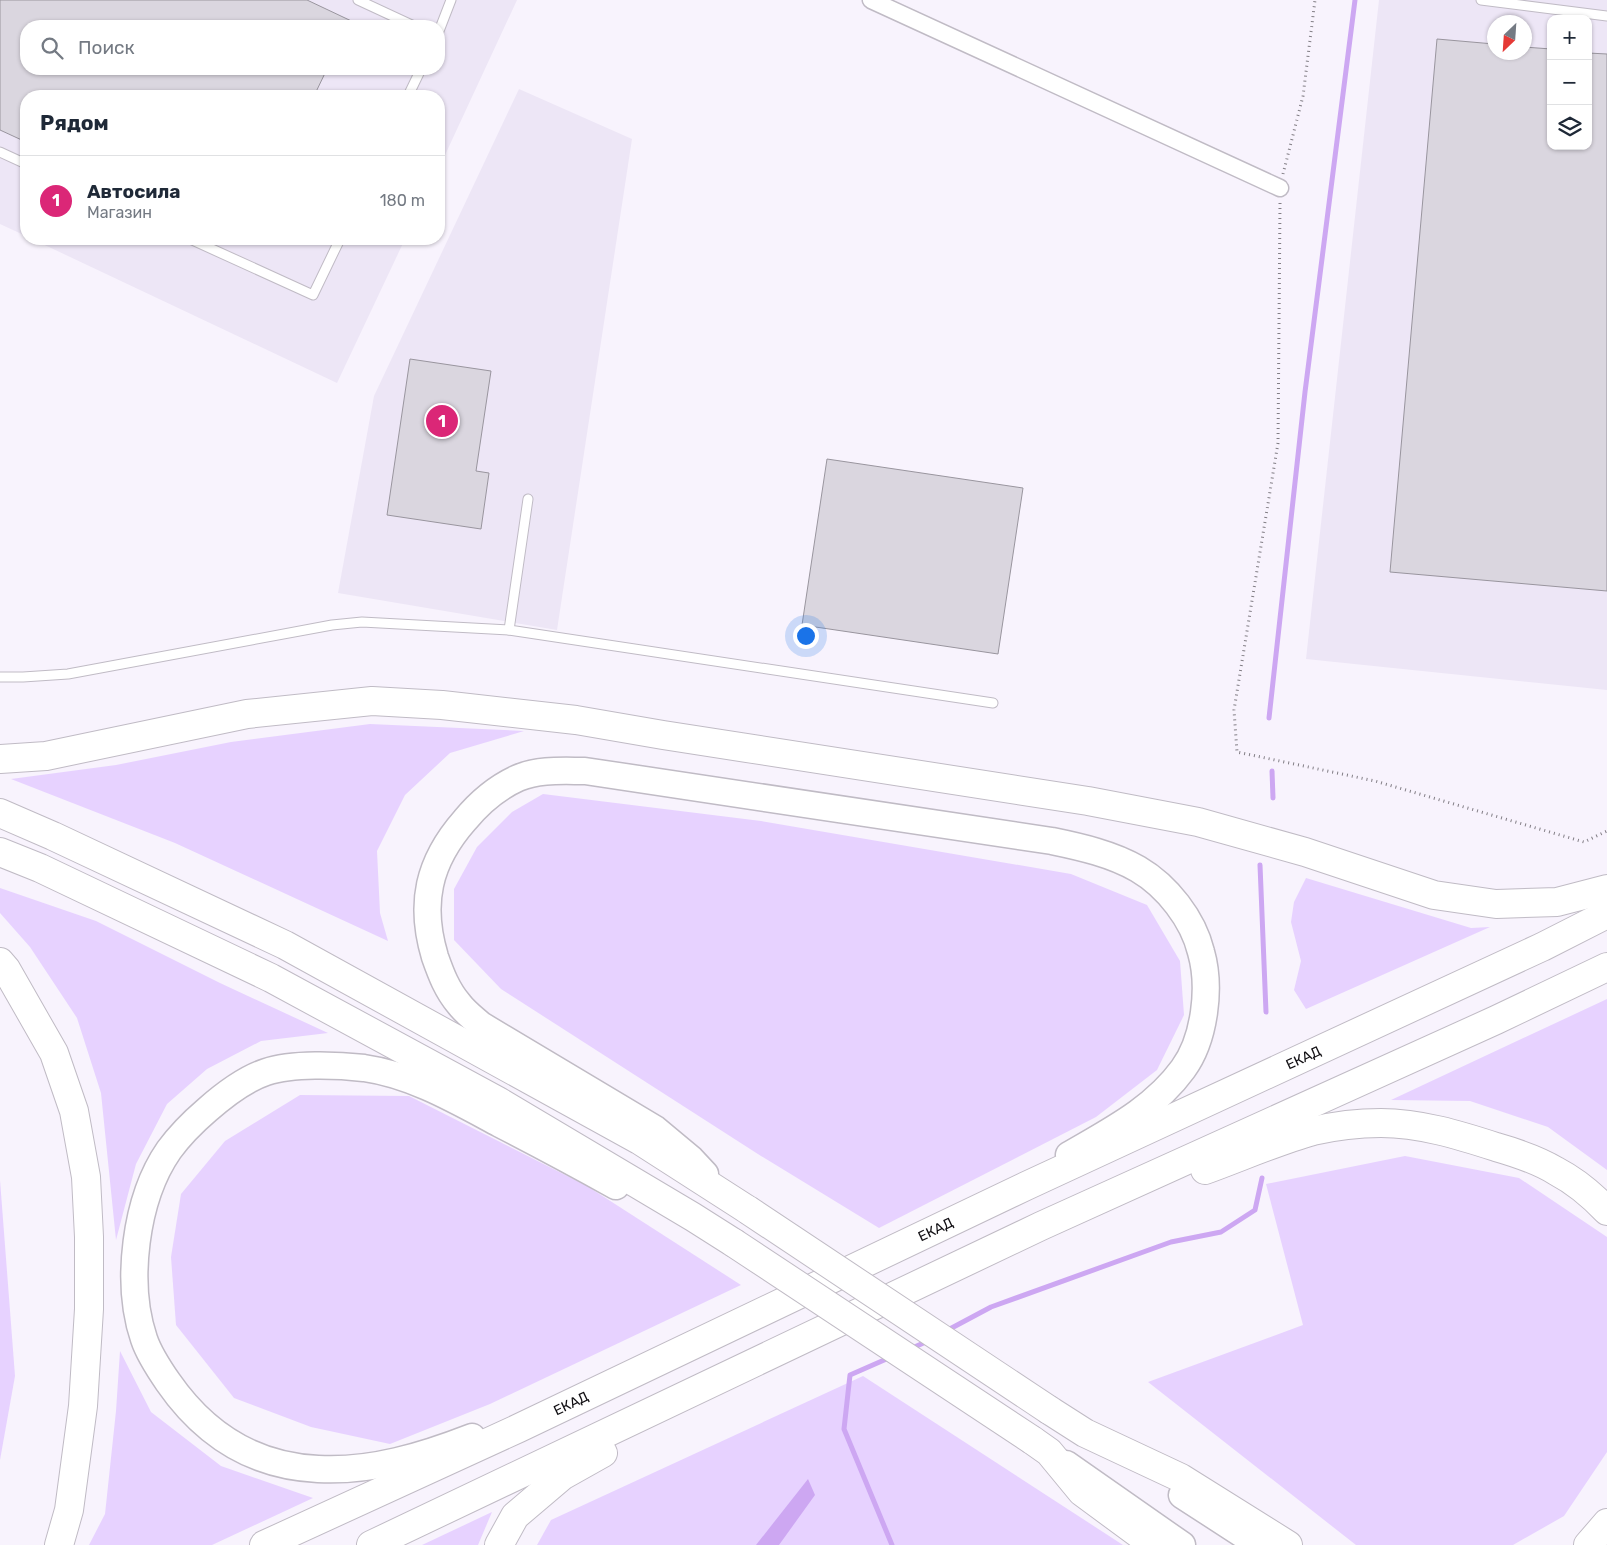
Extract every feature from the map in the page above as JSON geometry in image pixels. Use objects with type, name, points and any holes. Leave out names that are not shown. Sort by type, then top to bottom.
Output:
[{"type":"highway","points":[[0,758],[46,756],[247,714],[372,701],[442,705],[576,720],[673,737],[1088,801],[1179,818],[1297,849],[1434,895],[1504,904],[1557,902],[1607,889]]},
{"type":"highway","points":[[0,813],[62,840],[285,945],[639,1140],[725,1194],[1085,1433],[1181,1478],[1288,1545]]},
{"type":"highway","points":[[0,852],[40,868],[271,978],[498,1101],[693,1217],[1040,1446],[1082,1492],[1154,1545]]},
{"type":"highway","name":"ЕКАД","points":[[264,1545],[519,1428],[1026,1186],[1542,947],[1607,914]]},
{"type":"highway","points":[[0,962],[6,969],[54,1053],[74,1112],[86,1177],[89,1237],[89,1300],[83,1406],[69,1510],[58,1545]]},
{"type":"highway","points":[[371,1545],[1041,1226],[1477,1028],[1607,966]]},
{"type":"highway","points":[[1041,1226],[1104,1207],[1314,1131],[1381,1123],[1438,1130],[1470,1138],[1520,1155],[1555,1170],[1577,1184],[1607,1211]]},
{"type":"highway","points":[[499,1545],[515,1516],[562,1476],[677,1412],[732,1374]]},
{"type":"highway","points":[[1588,1545],[1607,1523]]},
{"type":"main road","points":[[725,1194],[691,1159],[655,1129],[480,1025],[459,1004],[445,984],[430,942],[426,903],[429,886],[443,849],[452,835],[476,806],[518,778],[554,770],[585,771],[1052,841],[1092,850],[1117,859],[1138,869],[1156,881],[1182,912],[1201,952],[1206,989],[1201,1030],[1195,1050],[1184,1069],[1146,1107],[1127,1121],[1039,1172],[1026,1186]]},
{"type":"main road","points":[[519,1428],[479,1434],[426,1454],[387,1463],[358,1468],[319,1470],[286,1466],[257,1457],[227,1442],[198,1419],[159,1369],[144,1341],[136,1310],[134,1281],[137,1241],[145,1203],[155,1176],[169,1150],[191,1124],[220,1099],[267,1071],[303,1066],[333,1065],[367,1069],[400,1077],[428,1087],[458,1101],[652,1205],[693,1217]]},
{"type":"main road","points":[[1085,1433],[1259,1545]]},
{"type":"main road","points":[[1040,1446],[1182,1545]]},
{"type":"street","points":[[871,0],[1280,188]]},
{"type":"lane","points":[[358,0],[401,20]]},
{"type":"lane","points":[[443,20],[451,0]]},
{"type":"lane","points":[[1482,0],[1607,16]]},
{"type":"lane","points":[[411,90],[418,75]]},
{"type":"lane","points":[[0,152],[20,161]]},
{"type":"lane","points":[[203,245],[313,296],[337,245]]},
{"type":"lane","points":[[509,630],[528,499]]},
{"type":"lane","points":[[0,677],[68,674],[332,625],[362,622],[509,630],[993,703]]},
{"type":"path","points":[[1315,0],[1303,96],[1280,188],[1278,443],[1234,710],[1237,752],[1375,781],[1584,842],[1607,831]]},
{"type":"shaded area","points":[[0,0],[517,0],[445,155],[445,90],[20,90],[20,233],[0,224]]},
{"type":"shaded area","points":[[1379,0],[1607,0],[1607,690],[1306,659]]},
{"type":"shaded area","points":[[519,89],[632,139],[557,630],[338,593],[374,396]]},
{"type":"shaded area","points":[[45,245],[402,245],[337,383]]},
{"type":"shaded area","points":[[370,724],[524,731],[450,753],[405,795],[377,851],[380,913],[388,941],[175,843],[11,779],[116,765],[231,742]]},
{"type":"shaded area","points":[[543,794],[761,821],[1071,874],[1147,905],[1180,961],[1184,1015],[1157,1070],[1096,1117],[879,1228],[761,1156],[501,989],[454,940],[454,889],[477,847],[512,812]]},
{"type":"shaded area","points":[[1306,878],[1471,928],[1490,927],[1306,1009],[1294,990],[1301,961],[1291,922],[1294,902]]},
{"type":"shaded area","points":[[0,888],[96,921],[220,983],[328,1033],[261,1041],[207,1069],[167,1104],[136,1164],[116,1240],[101,1093],[77,1018],[30,947],[0,913]]},
{"type":"shaded area","points":[[1607,999],[1607,1170],[1548,1127],[1470,1101],[1391,1100]]},
{"type":"shaded area","points":[[300,1095],[409,1096],[587,1186],[741,1285],[490,1404],[390,1444],[311,1427],[234,1398],[176,1325],[171,1257],[181,1194],[225,1141]]},
{"type":"shaded area","points":[[1405,1156],[1519,1178],[1607,1237],[1607,1452],[1564,1516],[1513,1545],[1356,1545],[1148,1382],[1303,1325],[1266,1184]]},
{"type":"shaded area","points":[[0,1180],[15,1376],[0,1460]]},
{"type":"shaded area","points":[[120,1351],[151,1412],[221,1466],[313,1498],[212,1545],[89,1545],[105,1514],[116,1411]]},
{"type":"shaded area","points":[[863,1376],[1123,1545],[537,1545],[551,1520]]},
{"type":"shaded area","points":[[808,1479],[815,1495],[779,1545],[756,1545]]},
{"type":"shaded area","points":[[492,1512],[478,1545],[422,1545]]},
{"type":"building","points":[[0,0],[307,0],[349,20],[20,20],[20,75],[324,75],[317,90],[20,90],[20,139],[0,130]]},
{"type":"building","points":[[1437,39],[1487,43],[1487,60],[1532,60],[1532,48],[1547,49],[1547,150],[1592,150],[1592,53],[1607,54],[1607,591],[1390,572]]},
{"type":"building","points":[[410,359],[491,371],[476,471],[489,473],[481,529],[387,515]]},
{"type":"building","points":[[827,459],[1023,488],[998,654],[802,625]]},
{"type":"waterway","points":[[1269,718],[1305,392],[1355,0]]},
{"type":"waterway","points":[[1272,771],[1273,798]]},
{"type":"waterway","points":[[1260,865],[1266,1012]]},
{"type":"waterway","points":[[946,1331],[991,1307],[1171,1242],[1221,1232],[1255,1210],[1262,1178]]},
{"type":"waterway","points":[[910,1349],[928,1341]]},
{"type":"waterway","points":[[891,1357],[850,1375],[844,1429],[892,1545]]},
{"type":"place","name":"Автосила","points":[[442,421]]}]
